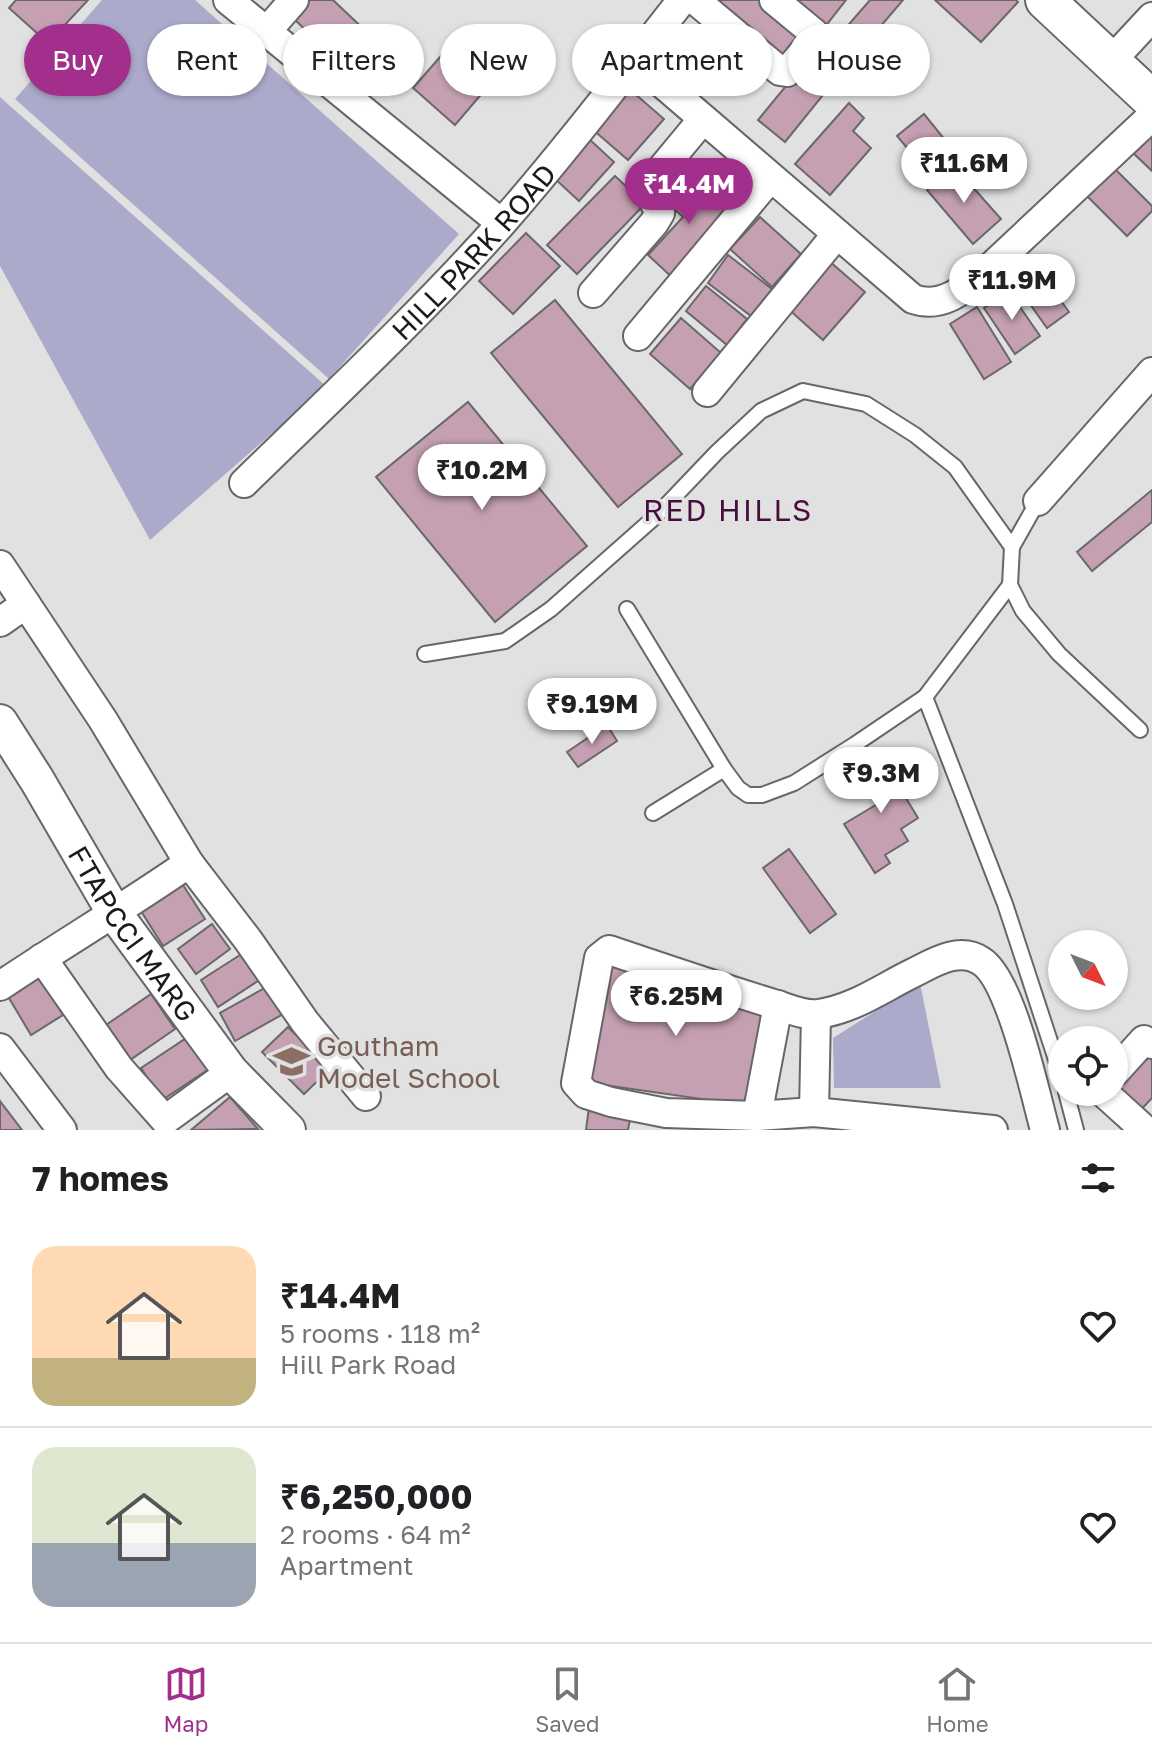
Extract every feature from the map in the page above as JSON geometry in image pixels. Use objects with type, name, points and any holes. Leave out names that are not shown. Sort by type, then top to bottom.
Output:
[{"type":"main road","points":[[1045,0],[1152,100]]},
{"type":"street","points":[[228,0],[256,24]]},
{"type":"street","points":[[267,31],[294,0]]},
{"type":"street","points":[[695,1],[780,71],[787,72],[812,42],[814,33],[774,0]]},
{"type":"street","name":"HILL PARK ROAD","points":[[672,24],[695,1]]},
{"type":"street","points":[[1112,60],[1152,17]]},
{"type":"street","points":[[267,33],[501,223]]},
{"type":"street","name":"HILL PARK ROAD","points":[[244,483],[381,349],[501,223],[605,96]]},
{"type":"street","points":[[676,96],[913,299],[925,303],[942,301],[991,267],[1152,116]]},
{"type":"street","points":[[593,293],[654,223],[660,213],[650,194],[650,183],[703,119]]},
{"type":"street","points":[[638,336],[770,178]]},
{"type":"street","points":[[707,392],[837,234]]},
{"type":"street","points":[[1038,501],[1152,372]]},
{"type":"street","points":[[0,565],[103,720],[189,863],[305,1022],[366,1096]]},
{"type":"street","points":[[0,622],[26,604]]},
{"type":"street","name":"FTAPCCI MARG","points":[[0,722],[115,914],[231,1072],[288,1130]]},
{"type":"street","points":[[0,986],[189,863]]},
{"type":"street","points":[[993,1130],[814,1112],[757,1116],[666,1113],[586,1094],[576,1083],[599,958],[609,950],[816,1015],[866,1000],[947,956],[966,956],[981,961],[997,978],[1012,1013],[1045,1130]]},
{"type":"street","points":[[42,958],[119,1068],[169,1125],[231,1072]]},
{"type":"street","points":[[757,1116],[778,1005]]},
{"type":"street","points":[[814,1112],[816,1015]]},
{"type":"street","points":[[1128,1058],[1144,1040],[1152,1044]]},
{"type":"street","points":[[0,1048],[62,1130]]},
{"type":"street","points":[[1118,1106],[1145,1130]]},
{"type":"lane","points":[[1112,60],[1152,41]]},
{"type":"lane","points":[[425,654],[505,641],[551,609],[656,516],[761,411],[803,391],[866,404],[915,435],[955,467],[1012,547]]},
{"type":"lane","points":[[1038,501],[1012,547],[1010,585],[1023,611],[1045,638],[1140,730]]},
{"type":"lane","points":[[627,609],[724,769],[738,788],[748,795],[762,795],[794,783],[925,697],[1010,585]]},
{"type":"lane","points":[[925,697],[1005,904],[1048,1035]]},
{"type":"lane","points":[[653,813],[724,769]]},
{"type":"lane","points":[[1070,1106],[1076,1130]]},
{"type":"shaded area","points":[[102,0],[195,0],[222,24],[147,24],[147,96],[267,96],[267,64],[283,78],[283,96],[303,96],[459,234],[329,379],[15,99],[24,89],[24,96],[131,96],[131,24],[81,24]]},
{"type":"shaded area","points":[[0,97],[326,386],[150,540],[0,266]]},
{"type":"shaded area","points":[[920,983],[941,1088],[834,1088],[833,1038]]},
{"type":"building","points":[[16,0],[88,0],[66,24],[27,24],[9,8]]},
{"type":"building","points":[[310,0],[333,0],[358,24],[299,24],[293,18]]},
{"type":"building","points":[[716,0],[764,0],[793,24],[788,24],[788,61],[785,65],[772,53],[772,24],[741,24]]},
{"type":"building","points":[[789,0],[846,0],[827,24],[819,24]]},
{"type":"building","points":[[870,0],[903,0],[883,24],[849,24]]},
{"type":"building","points":[[935,0],[1016,0],[1018,2],[981,42]]},
{"type":"building","points":[[440,57],[440,96],[480,96],[455,125],[422,96],[424,75]]},
{"type":"building","points":[[788,83],[788,96],[822,96],[785,142],[758,120]]},
{"type":"building","points":[[619,96],[637,96],[664,119],[628,160],[591,128]]},
{"type":"building","points":[[849,103],[864,118],[853,131],[871,148],[830,195],[795,164]]},
{"type":"building","points":[[924,114],[950,146],[923,167],[897,136]]},
{"type":"building","points":[[1152,124],[1152,171],[1129,149]]},
{"type":"building","points":[[588,138],[614,162],[579,201],[553,177]]},
{"type":"building","points":[[1110,164],[1152,206],[1152,211],[1127,236],[1082,191]]},
{"type":"building","points":[[954,166],[1001,219],[973,244],[927,190]]},
{"type":"building","points":[[685,173],[733,216],[675,280],[648,255],[683,217],[662,198]]},
{"type":"building","points":[[615,176],[645,204],[577,274],[547,245]]},
{"type":"building","points":[[760,217],[801,254],[772,287],[730,249]]},
{"type":"building","points":[[526,233],[560,266],[513,314],[479,281]]},
{"type":"building","points":[[728,255],[772,289],[751,316],[708,283]]},
{"type":"building","points":[[1030,258],[1069,312],[1047,328],[1008,273]]},
{"type":"building","points":[[828,260],[865,292],[823,340],[786,307]]},
{"type":"building","points":[[706,286],[747,319],[727,345],[686,311]]},
{"type":"building","points":[[1009,291],[1040,336],[1015,354],[984,308]]},
{"type":"building","points":[[555,300],[682,454],[618,507],[491,353]]},
{"type":"building","points":[[977,307],[1011,362],[984,379],[950,324]]},
{"type":"building","points":[[681,318],[721,353],[690,389],[650,354]]},
{"type":"building","points":[[468,402],[587,546],[495,622],[376,477]]},
{"type":"building","points":[[1152,490],[1152,522],[1092,571],[1077,552]]},
{"type":"building","points":[[607,725],[617,741],[578,767],[567,752]]},
{"type":"building","points":[[878,752],[918,818],[901,829],[908,841],[885,855],[890,863],[875,873],[844,824],[879,803],[856,766]]},
{"type":"building","points":[[789,849],[836,914],[810,933],[763,868]]},
{"type":"building","points":[[183,885],[205,919],[163,946],[141,911]]},
{"type":"building","points":[[212,924],[230,949],[196,974],[178,949]]},
{"type":"building","points":[[243,953],[261,979],[218,1007],[201,980]]},
{"type":"building","points":[[611,957],[775,1012],[750,1106],[583,1082]]},
{"type":"building","points":[[38,974],[63,1015],[31,1035],[6,993]]},
{"type":"building","points":[[270,985],[285,1013],[235,1041],[220,1013]]},
{"type":"building","points":[[151,994],[175,1029],[130,1060],[106,1025]]},
{"type":"building","points":[[288,1027],[330,1069],[304,1094],[262,1052]]},
{"type":"building","points":[[188,1037],[209,1069],[162,1100],[141,1068]]},
{"type":"building","points":[[1146,1050],[1152,1056],[1152,1098],[1137,1114],[1128,1102],[1128,1069]]},
{"type":"building","points":[[230,1097],[258,1129],[191,1130]]},
{"type":"building","points":[[0,1101],[22,1130],[0,1130]]},
{"type":"building","points":[[589,1107],[631,1114],[628,1130],[586,1130]]},
{"type":"place","name":"Goutham Model School","points":[[291,1061]]},
{"type":"district","name":"RED HILLS","points":[[728,510]]}]
